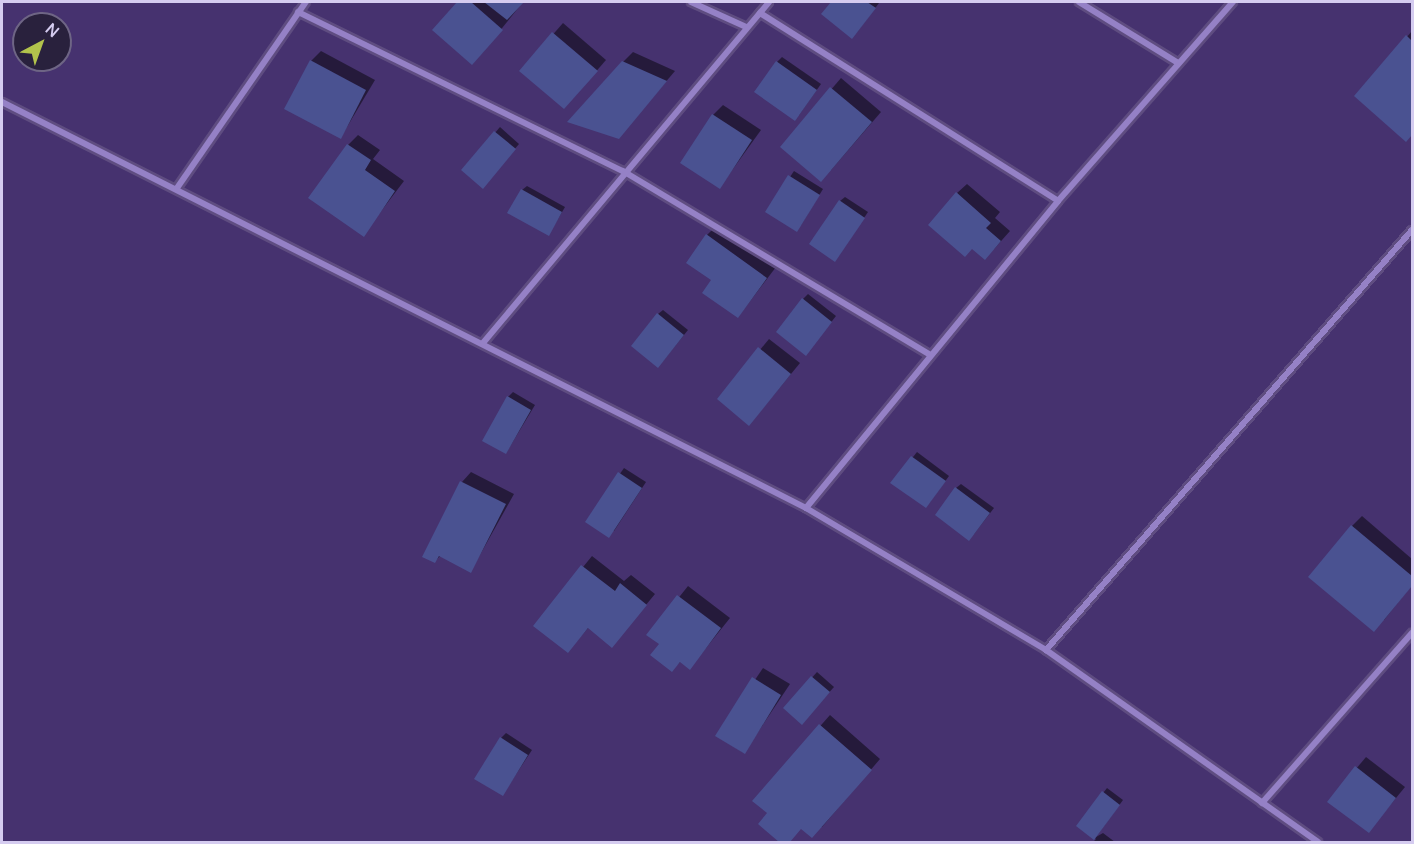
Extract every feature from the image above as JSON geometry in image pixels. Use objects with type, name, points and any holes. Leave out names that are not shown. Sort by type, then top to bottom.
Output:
[{"type":"street","points":[[177,188],[306,2]]},
{"type":"street","points":[[691,2],[745,28]]},
{"type":"street","points":[[483,343],[623,171],[770,2]]},
{"type":"street","points":[[1079,2],[1178,63]]},
{"type":"street","points":[[806,508],[1058,201],[1233,2]]},
{"type":"street","points":[[298,12],[623,171],[930,355]]},
{"type":"street","points":[[761,12],[1058,201]]},
{"type":"street","points":[[2,102],[177,188],[806,508],[1046,650],[1318,843]]},
{"type":"street","points":[[1046,650],[1413,230]]},
{"type":"street","points":[[1262,803],[1413,633]]},
{"type":"building","points":[[457,2],[471,2],[503,30],[472,65],[432,30]]},
{"type":"building","points":[[484,2],[524,2],[507,20]]},
{"type":"building","points":[[831,2],[867,2],[876,8],[852,39],[821,14]]},
{"type":"building","points":[[552,32],[598,71],[564,109],[519,71]]},
{"type":"building","points":[[1406,35],[1412,41],[1412,135],[1406,142],[1354,96]]},
{"type":"building","points":[[310,60],[366,90],[341,139],[284,109]]},
{"type":"building","points":[[622,61],[667,81],[619,139],[567,122]]},
{"type":"building","points":[[776,61],[817,90],[795,121],[754,92]]},
{"type":"building","points":[[830,87],[872,122],[821,182],[780,147]]},
{"type":"building","points":[[712,114],[752,140],[720,189],[680,163]]},
{"type":"building","points":[[494,131],[516,149],[483,189],[461,170]]},
{"type":"building","points":[[347,144],[371,160],[365,170],[395,191],[364,237],[308,198]]},
{"type":"building","points":[[788,175],[820,195],[797,232],[765,212]]},
{"type":"building","points":[[521,189],[562,212],[549,236],[507,213]]},
{"type":"building","points":[[956,192],[991,223],[986,228],[1001,241],[985,260],[972,249],[965,257],[928,225]]},
{"type":"building","points":[[839,200],[865,218],[835,262],[809,244]]},
{"type":"building","points":[[706,234],[767,278],[738,318],[702,293],[711,280],[686,263]]},
{"type":"building","points":[[802,298],[832,322],[806,356],[776,332]]},
{"type":"building","points":[[657,313],[684,335],[658,368],[631,346]]},
{"type":"building","points":[[758,347],[791,374],[749,426],[717,399]]},
{"type":"building","points":[[507,396],[531,410],[506,454],[482,441]]},
{"type":"building","points":[[911,456],[946,481],[926,508],[890,483]]},
{"type":"building","points":[[618,472],[642,488],[609,538],[585,522]]},
{"type":"building","points":[[460,481],[506,504],[471,573],[439,556],[435,563],[422,557]]},
{"type":"building","points":[[955,487],[990,513],[969,541],[935,515]]},
{"type":"building","points":[[1351,525],[1412,576],[1412,586],[1374,632],[1308,577]]},
{"type":"building","points":[[581,565],[615,591],[620,583],[647,605],[612,648],[588,628],[568,653],[533,626]]},
{"type":"building","points":[[677,595],[721,628],[690,670],[680,662],[672,672],[650,655],[659,644],[646,635]]},
{"type":"building","points":[[811,676],[830,692],[802,725],[783,708]]},
{"type":"building","points":[[752,677],[781,695],[745,754],[715,736]]},
{"type":"building","points":[[819,724],[872,770],[812,838],[801,829],[790,842],[779,842],[758,824],[767,813],[752,801]]},
{"type":"building","points":[[500,737],[528,755],[503,796],[474,779]]},
{"type":"building","points":[[1355,766],[1396,798],[1369,833],[1327,802]]},
{"type":"building","points":[[1102,791],[1120,805],[1094,840],[1076,826]]}]
